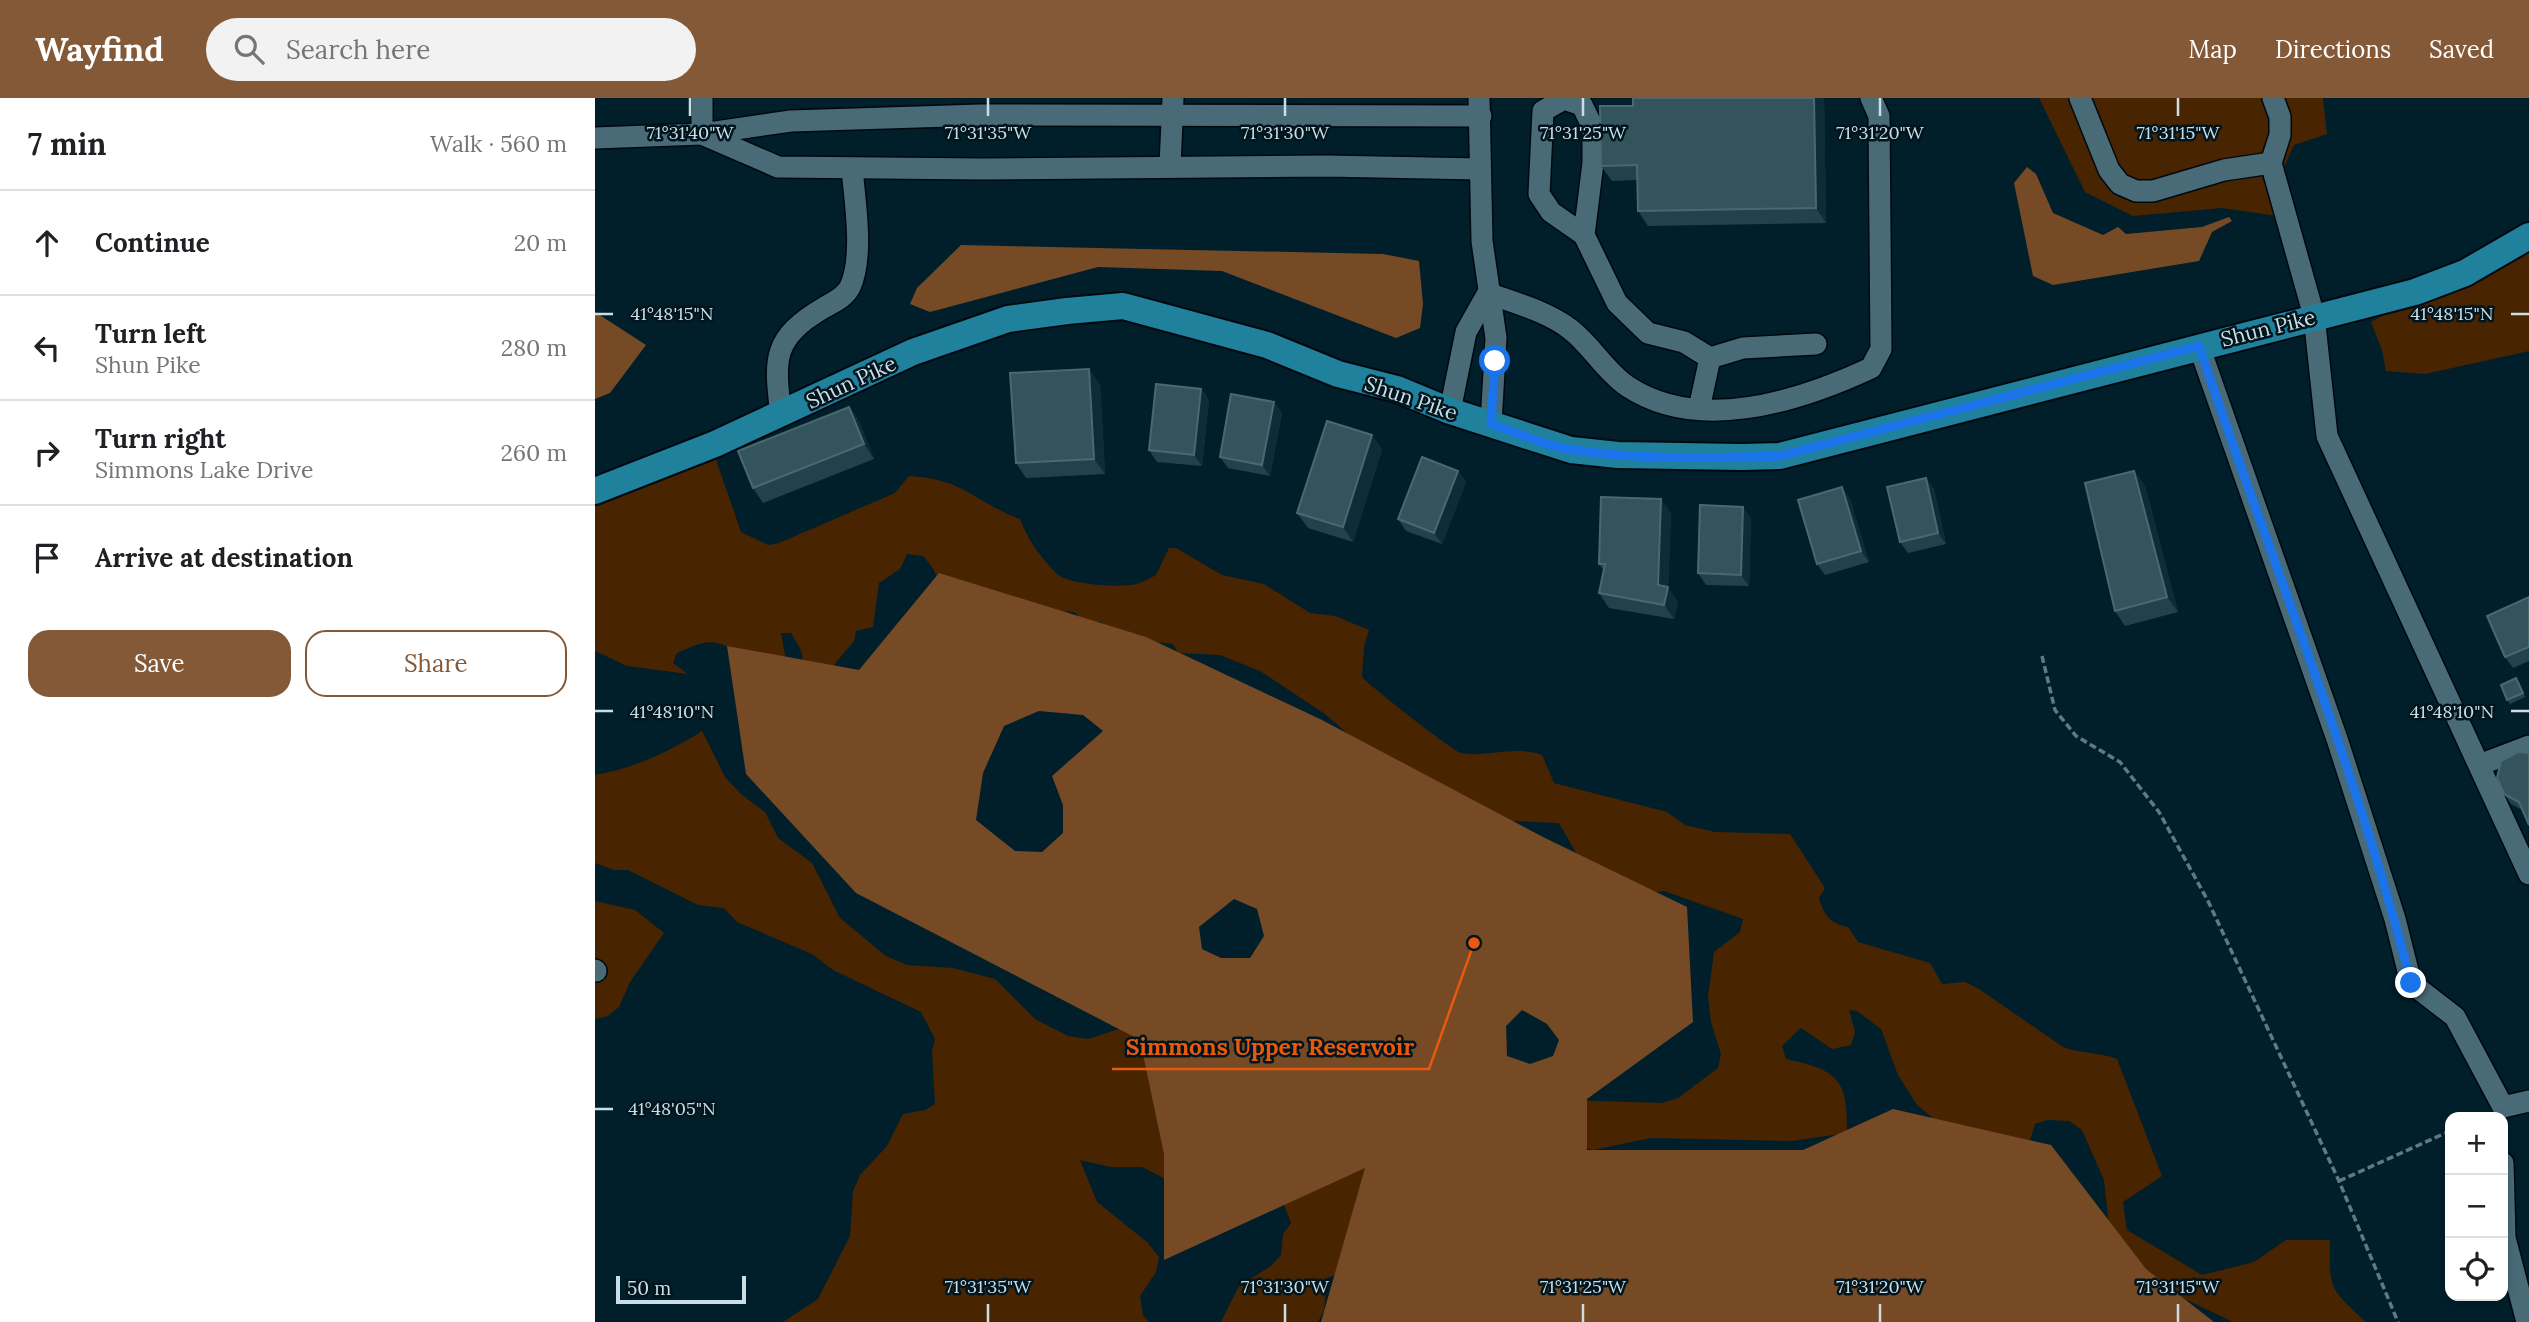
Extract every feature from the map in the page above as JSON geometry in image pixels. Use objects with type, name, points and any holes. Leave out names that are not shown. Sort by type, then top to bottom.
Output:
[{"type":"main road","name":"Shun Pike","points":[[595,491],[781,415],[913,352],[968,332],[1008,319],[1123,306],[1266,345],[1338,374],[1397,389],[1450,411],[1571,450],[1618,455],[1780,456],[2415,292],[2465,273],[2529,236]]},
{"type":"street","points":[[702,98],[702,134]]},
{"type":"street","points":[[1487,293],[1547,315],[1571,330],[1625,384],[1649,399],[1699,409],[1742,408],[1778,402],[1871,368],[1881,349],[1881,308],[1879,116],[1871,98]]},
{"type":"street","points":[[2080,98],[2109,170],[2120,184],[2136,191],[2153,191],[2224,170],[2271,163]]},
{"type":"street","points":[[2273,98],[2280,117],[2280,135],[2271,163],[2314,316],[2327,436],[2529,874]]},
{"type":"street","points":[[1584,234],[1592,175],[1593,128],[1582,106],[1565,99],[1543,111],[1539,194],[1551,212],[1584,234],[1617,303],[1640,326],[1648,333],[1684,342],[1710,359]]},
{"type":"street","points":[[1170,166],[1173,106]]},
{"type":"street","points":[[595,138],[702,134],[791,121],[1173,106],[1480,107],[1479,169],[1487,293],[1496,338],[1491,424]]},
{"type":"street","points":[[702,134],[778,167],[852,169],[1170,166],[1479,169]]},
{"type":"street","points":[[781,415],[776,378],[779,353],[789,332],[841,298],[849,289],[855,271],[852,169]]},
{"type":"street","points":[[1450,411],[1466,332],[1487,293]]},
{"type":"street","points":[[1710,359],[1743,348],[1816,344]]},
{"type":"street","points":[[2199,346],[2337,739],[2395,919],[2411,983],[2455,1017],[2503,1112],[2529,1101]]},
{"type":"street","points":[[1699,409],[1710,359]]},
{"type":"street","points":[[2479,765],[2529,746]]},
{"type":"street","points":[[2503,1175],[2505,1238],[2527,1322]]},
{"type":"path","points":[[2042,656],[2055,710],[2076,736],[2120,762],[2159,812],[2209,901],[2339,1181],[2398,1322]]},
{"type":"path","points":[[2339,1181],[2445,1132]]},
{"type":"shaded area","points":[[2039,98],[2323,98],[2327,134],[2294,145],[2279,178],[2278,216],[2222,208],[2133,216],[2085,192]]},
{"type":"shaded area","points":[[2027,167],[2036,174],[2053,213],[2103,235],[2118,227],[2126,234],[2202,227],[2229,217],[2232,221],[2212,232],[2199,261],[2053,285],[2033,276],[2014,183]]},
{"type":"shaded area","points":[[2529,234],[2529,351],[2425,374],[2386,371],[2382,350],[2371,322]]},
{"type":"shaded area","points":[[961,245],[1383,254],[1419,261],[1423,304],[1420,328],[1396,338],[1222,271],[1098,267],[930,312],[910,304],[917,288]]},
{"type":"shaded area","points":[[595,312],[646,345],[610,393],[595,399]]},
{"type":"shaded area","points":[[712,448],[741,532],[768,545],[779,543],[895,493],[909,476],[943,482],[957,486],[1020,519],[1044,560],[1062,577],[1082,583],[1136,584],[1156,575],[1169,548],[1176,548],[1222,575],[1264,584],[1310,613],[1335,616],[1369,630],[1364,646],[1362,677],[1443,742],[1461,753],[1531,752],[1542,755],[1554,783],[1667,812],[1685,825],[1715,832],[1790,834],[1825,888],[1819,898],[1823,910],[1832,921],[1848,927],[1858,942],[1930,963],[1942,984],[1965,982],[1979,989],[2063,1047],[2117,1059],[2162,1176],[2123,1202],[2127,1230],[2202,1275],[2254,1262],[2286,1240],[2330,1240],[2330,1269],[2334,1287],[2366,1322],[2233,1322],[2154,1284],[2110,1237],[2104,1180],[2082,1130],[2069,1121],[2047,1120],[2035,1124],[2027,1150],[1945,1128],[1917,1105],[1898,1075],[1881,1029],[1857,1011],[1849,1010],[1855,1032],[1851,1045],[1832,1049],[1801,1028],[1782,1046],[1786,1059],[1818,1068],[1836,1080],[1845,1100],[1847,1133],[1792,1141],[1651,1138],[1593,1150],[1570,1143],[1568,1100],[1662,1103],[1678,1098],[1718,1068],[1721,1054],[1711,1022],[1708,997],[1714,952],[1740,932],[1743,919],[1664,891],[1629,896],[1595,886],[1559,823],[1512,821],[1370,753],[1325,714],[1260,671],[1220,655],[1178,653],[1173,644],[1111,637],[1101,622],[1085,622],[1074,612],[951,603],[932,567],[923,556],[907,554],[900,569],[879,583],[873,627],[856,631],[854,641],[833,666],[813,716],[801,650],[791,633],[781,633],[787,666],[770,667],[767,653],[745,657],[727,646],[712,642],[677,653],[673,663],[688,674],[627,666],[595,651],[595,491]]},
{"type":"shaded area","points":[[939,573],[1146,637],[1320,719],[1545,838],[1687,907],[1693,1022],[1587,1099],[1587,1150],[1803,1150],[1893,1109],[2051,1145],[2146,1269],[2214,1322],[1321,1322],[1365,1168],[1164,1260],[1164,1154],[1140,1040],[856,893],[746,774],[727,646],[859,670]],"holes":[[[1039,711],[1083,715],[1103,731],[1052,776],[1063,805],[1063,833],[1042,852],[1015,851],[976,820],[983,773],[1004,726]],[[1234,899],[1257,909],[1264,936],[1250,958],[1221,958],[1202,949],[1199,927]],[[1522,1010],[1547,1024],[1559,1040],[1553,1056],[1530,1064],[1507,1056],[1506,1026]]]},
{"type":"shaded area","points":[[702,731],[725,777],[742,795],[765,812],[778,838],[812,863],[840,918],[886,956],[907,965],[953,968],[995,979],[1035,1019],[1068,1036],[1088,1039],[1122,1028],[1149,1039],[1195,1194],[1142,1167],[1111,1167],[1080,1160],[1097,1202],[1147,1242],[1159,1257],[1156,1272],[1140,1296],[1143,1315],[1149,1322],[783,1322],[818,1299],[850,1236],[853,1191],[860,1175],[887,1146],[903,1114],[925,1110],[935,1104],[932,1052],[935,1039],[921,1012],[833,970],[812,954],[737,922],[724,908],[698,905],[628,870],[614,870],[595,863],[595,775],[651,758]]},
{"type":"shaded area","points":[[595,901],[635,910],[664,933],[630,982],[619,1007],[608,1016],[595,1019]]},
{"type":"shaded area","points":[[1365,1168],[1392,1179],[1359,1265],[1327,1278],[1324,1310],[1318,1322],[1221,1322],[1239,1286],[1271,1266],[1281,1255],[1283,1234],[1291,1223],[1281,1197]]},
{"type":"building","points":[[1633,98],[1814,98],[1816,208],[1638,211],[1637,165],[1601,166],[1600,106],[1633,106]]},
{"type":"building","points":[[1089,369],[1094,459],[1016,463],[1010,373]]},
{"type":"building","points":[[1156,384],[1201,389],[1194,455],[1149,450]]},
{"type":"building","points":[[1231,394],[1274,402],[1262,465],[1220,457]]},
{"type":"building","points":[[849,407],[864,444],[753,488],[738,451]]},
{"type":"building","points":[[1327,421],[1372,435],[1343,527],[1297,513]]},
{"type":"building","points":[[1422,457],[1458,471],[1434,533],[1398,519]]},
{"type":"building","points":[[2134,471],[2167,597],[2115,611],[2085,483]]},
{"type":"building","points":[[1926,478],[1938,533],[1900,542],[1887,487]]},
{"type":"building","points":[[1842,487],[1861,551],[1817,564],[1798,500]]},
{"type":"building","points":[[1601,497],[1661,499],[1658,585],[1668,587],[1664,605],[1599,593],[1605,564],[1599,564]]},
{"type":"building","points":[[1700,505],[1743,507],[1741,575],[1698,573]]},
{"type":"building","points":[[2529,597],[2529,647],[2505,657],[2487,616]]},
{"type":"building","points":[[2516,678],[2523,693],[2507,700],[2501,685]]},
{"type":"building","points":[[2518,752],[2529,753],[2529,825],[2519,802],[2504,794],[2497,778],[2501,761]]},
{"type":"place","name":"Simmons Upper Reservoir","points":[[1474,943]]},
{"type":"route","points":[[1495,361],[1491,424],[1571,450],[1618,455],[1742,457],[1780,456],[2199,346],[2337,739],[2395,919],[2411,983]]}]
